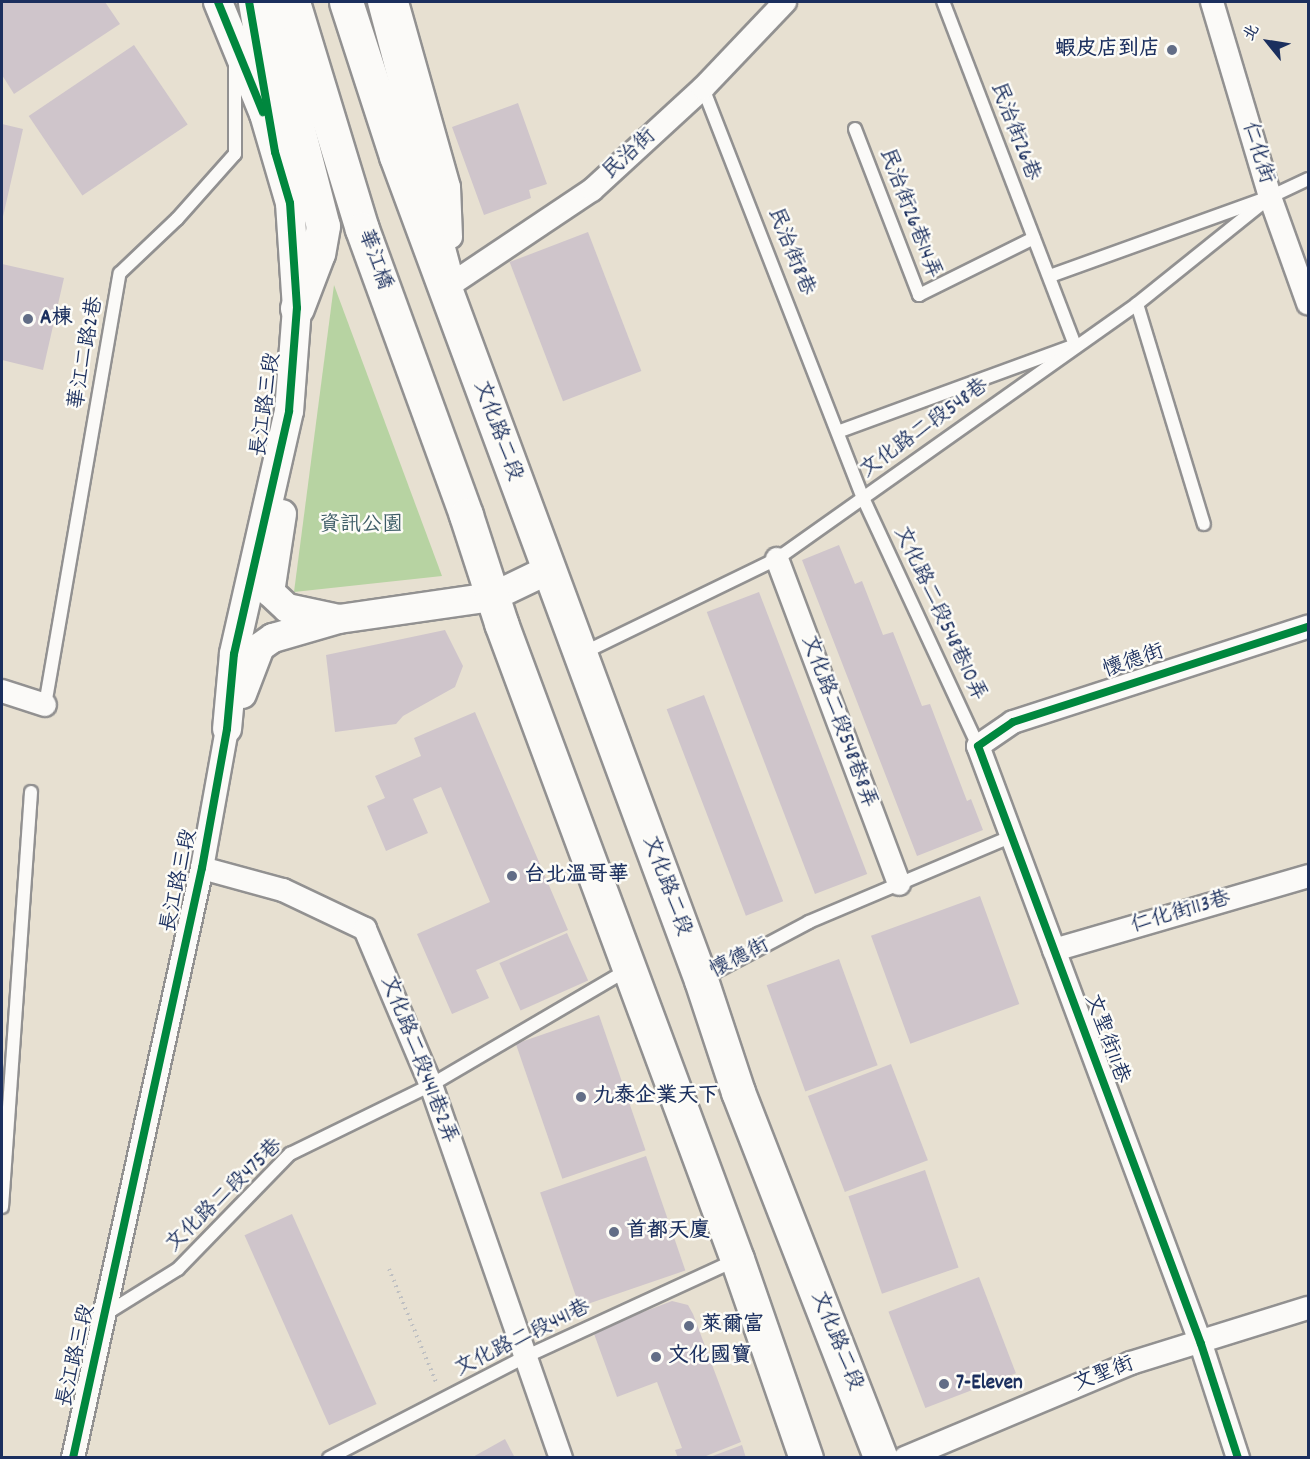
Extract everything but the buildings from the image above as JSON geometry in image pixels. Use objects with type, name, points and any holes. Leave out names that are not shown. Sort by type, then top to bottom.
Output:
[{"type":"main road","points":[[265,2],[323,226],[318,253],[297,308]]},
{"type":"main road","name":"華江橋","points":[[293,2],[362,229],[466,515],[492,597]]},
{"type":"main road","name":"文化路二段","points":[[346,2],[396,156],[454,298],[548,570],[701,980],[738,1092],[881,1458]]},
{"type":"main road","points":[[492,597],[627,970],[737,1259],[806,1458]]},
{"type":"street","points":[[218,2],[235,49],[264,114],[275,152]]},
{"type":"street","points":[[249,2],[275,152]]},
{"type":"street","points":[[378,2],[454,298]]},
{"type":"street","name":"文化路二段","points":[[397,2],[449,187],[454,298]]},
{"type":"street","name":"民治街","points":[[454,298],[592,190],[703,88],[785,2]]},
{"type":"street","name":"仁化街","points":[[1212,2],[1270,197],[1300,251],[1308,303]]},
{"type":"street","name":"長江路三段","points":[[73,1458],[202,868],[227,729],[234,654],[264,509],[281,451],[289,411],[297,308],[290,203],[275,152]]},
{"type":"street","points":[[281,451],[282,511],[270,592],[287,608],[339,619]]},
{"type":"street","name":"文化路二段548巷8弄","points":[[777,559],[899,885]]},
{"type":"street","points":[[227,729],[260,647],[273,638],[339,619],[492,597],[548,570]]},
{"type":"street","name":"懷德街","points":[[978,746],[1013,722],[1308,627]]},
{"type":"street","points":[[2,691],[45,705]]},
{"type":"street","name":"文聖街11巷","points":[[978,746],[1010,837],[1201,1344],[1238,1458]]},
{"type":"street","name":"文化路二段441巷2弄","points":[[202,868],[283,890],[366,929],[431,1084],[561,1458]]},
{"type":"street","name":"仁化街113巷","points":[[1054,950],[1308,876]]},
{"type":"street","name":"文聖街","points":[[905,1458],[1131,1363],[1201,1344],[1260,1321],[1308,1308]]},
{"type":"lane","name":"民治街26巷","points":[[943,2],[1075,345]]},
{"type":"lane","name":"華江二路2巷","points":[[45,705],[120,273],[177,219],[236,154],[235,49]]},
{"type":"lane","name":"民治街8巷","points":[[703,88],[840,431],[863,498]]},
{"type":"lane","name":"民治街26巷14弄","points":[[855,129],[919,295],[1034,238]]},
{"type":"lane","points":[[1050,276],[1270,197],[1308,179]]},
{"type":"lane","name":"文化路二段548巷","points":[[580,655],[777,559],[1075,345],[1137,304],[1270,197]]},
{"type":"lane","points":[[1137,304],[1204,524]]},
{"type":"lane","points":[[840,431],[1075,345]]},
{"type":"lane","name":"文化路二段548巷10弄","points":[[863,498],[978,746]]},
{"type":"lane","points":[[2,1208],[31,792]]},
{"type":"lane","name":"懷德街","points":[[701,980],[809,922],[1010,837]]},
{"type":"lane","name":"文化路二段475巷","points":[[104,1315],[178,1269],[290,1154],[431,1084],[627,970]]},
{"type":"lane","name":"文化路二段441巷","points":[[329,1458],[525,1358],[737,1259]]},
{"type":"path","points":[[388,1269],[444,1400]]},
{"type":"green space","name":"資訊公園","points":[[334,285],[442,576],[294,592]]},
{"type":"cycle path","points":[[218,2],[263,112]]},
{"type":"cycle path","points":[[73,1458],[202,868],[227,729],[234,654],[289,411],[297,308],[290,203],[275,152],[249,2]]},
{"type":"cycle path","points":[[1238,1458],[1201,1344],[978,746],[1013,722],[1308,627]]},
{"type":"place","name":"蝦皮店到店","points":[[1172,50]]},
{"type":"place","name":"A棟","points":[[28,319]]},
{"type":"place","name":"台北溫哥華","points":[[512,876]]},
{"type":"place","name":"九泰企業天下","points":[[581,1097]]},
{"type":"place","name":"首都天廈","points":[[614,1232]]},
{"type":"place","name":"萊爾富","points":[[689,1326]]},
{"type":"place","name":"文化國寶","points":[[656,1357]]},
{"type":"place","name":"7-Eleven","points":[[944,1384]]}]
